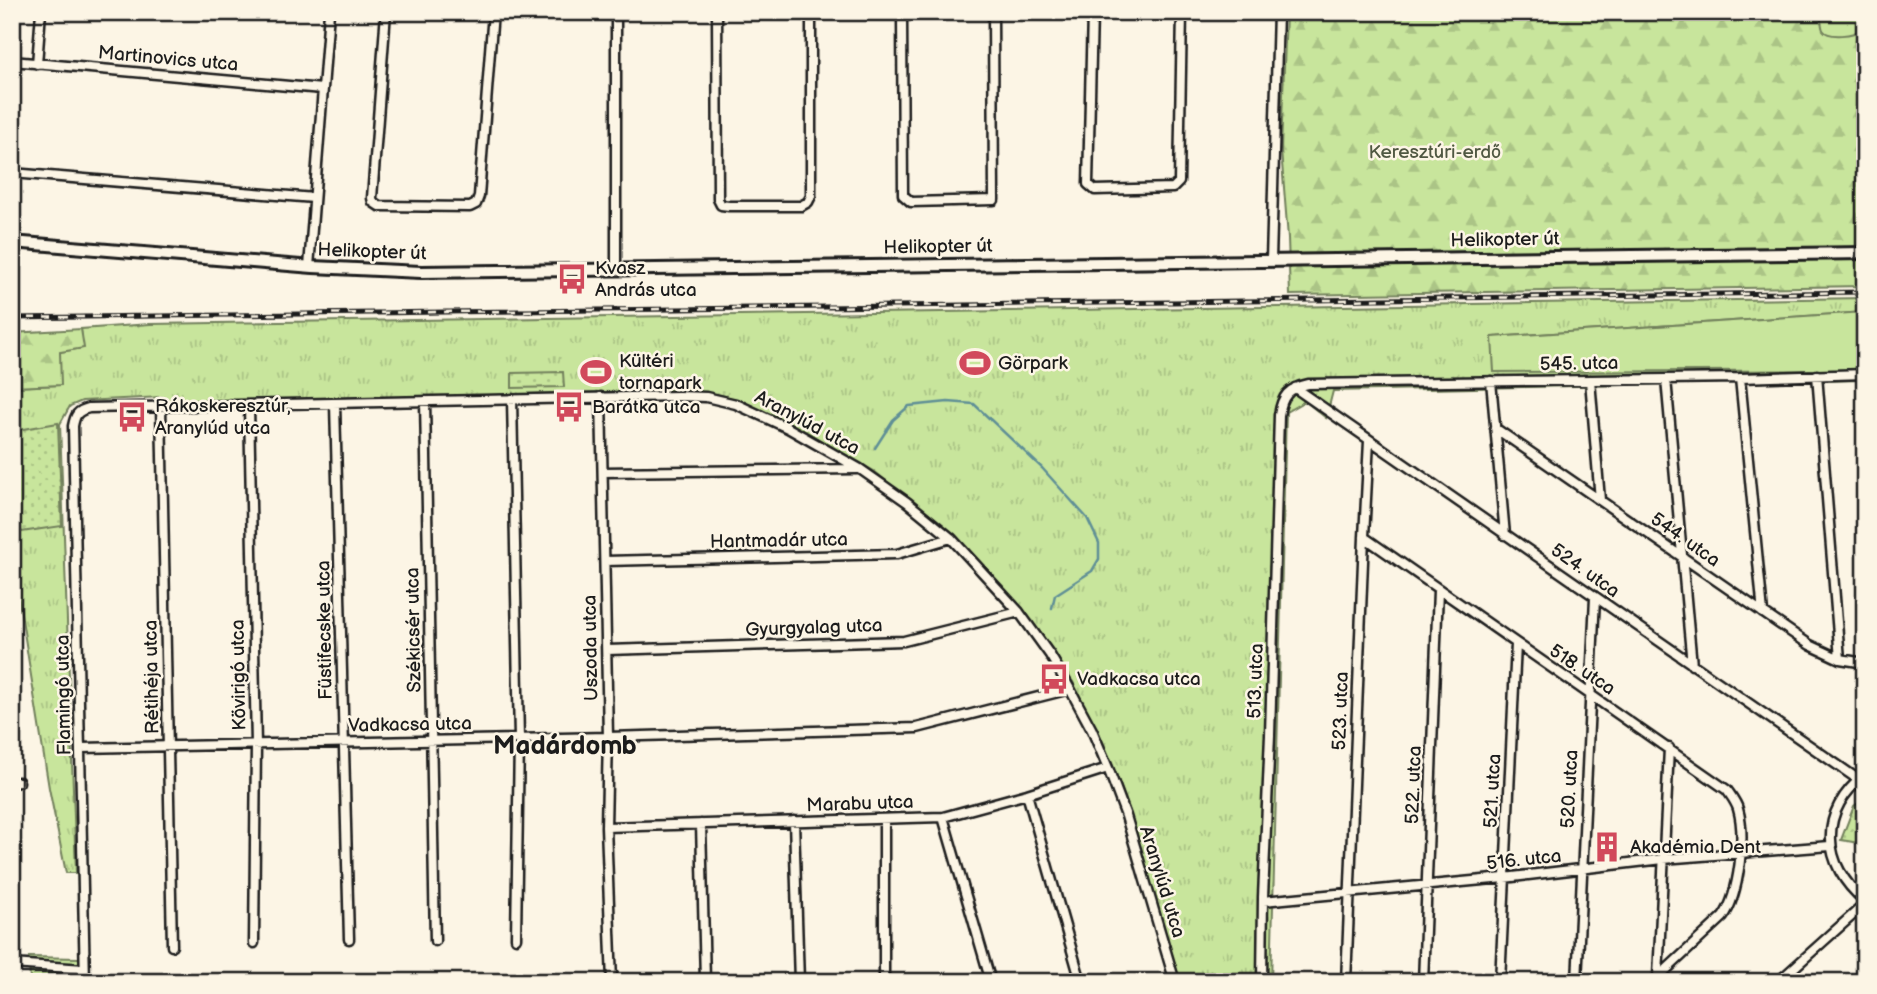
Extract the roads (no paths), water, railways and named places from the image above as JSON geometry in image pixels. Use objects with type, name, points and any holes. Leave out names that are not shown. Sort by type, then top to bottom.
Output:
[{"type":"street","points":[[37,64],[41,12]]},
{"type":"street","points":[[309,267],[329,12]]},
{"type":"street","points":[[386,12],[373,202],[379,206],[470,207],[476,204],[479,196],[493,12]]},
{"type":"street","points":[[615,12],[616,270]]},
{"type":"street","points":[[717,12],[718,198],[721,205],[801,206],[808,202],[811,196],[811,12]]},
{"type":"street","points":[[902,12],[903,195],[911,202],[994,200],[993,12]]},
{"type":"street","points":[[1092,12],[1088,184],[1095,190],[1173,188],[1179,182],[1182,12]]},
{"type":"street","points":[[1271,260],[1278,12]]},
{"type":"street","name":"Martinovics utca","points":[[12,61],[322,89]]},
{"type":"street","points":[[12,173],[314,198]]},
{"type":"street","name":"Helikopter út","points":[[12,242],[309,267],[421,272],[1865,253]]},
{"type":"street","name":"545. utca","points":[[1295,388],[1308,384],[1865,374]]},
{"type":"street","points":[[1816,375],[1840,659]]},
{"type":"street","points":[[1740,378],[1763,613]]},
{"type":"street","points":[[1666,379],[1692,665]]},
{"type":"street","points":[[1590,380],[1600,499]]},
{"type":"street","points":[[1491,381],[1505,535]]},
{"type":"street","name":"524. utca","points":[[1295,388],[1692,665],[1862,778]]},
{"type":"street","name":"513. utca","points":[[1262,982],[1279,415],[1282,400],[1295,388]]},
{"type":"street","name":"Aranylúd utca","points":[[80,410],[601,397],[706,397],[736,404],[788,428],[860,469],[907,502],[951,538],[1019,612],[1050,655],[1070,688],[1108,768],[1126,816],[1175,982]]},
{"type":"street","name":"Uszoda utca","points":[[601,397],[606,561],[606,827],[612,982]]},
{"type":"street","points":[[512,399],[519,738],[516,938]]},
{"type":"street","name":"Székicsér utca","points":[[425,401],[435,942]]},
{"type":"street","name":"Füstifecske utca","points":[[335,404],[349,939]]},
{"type":"street","name":"Kövirigó utca","points":[[249,405],[256,745],[254,943]]},
{"type":"street","name":"Rétihéja utca","points":[[161,407],[172,946]]},
{"type":"street","name":"Flamingó utca","points":[[80,410],[75,415],[74,426],[85,982]]},
{"type":"street","name":"544. utca","points":[[1495,428],[1810,645],[1840,659],[1865,663]]},
{"type":"street","name":"523. utca","points":[[1346,982],[1369,441]]},
{"type":"street","points":[[603,472],[860,469]]},
{"type":"street","name":"518. utca","points":[[1364,537],[1727,790],[1737,806],[1740,820],[1740,854],[1733,898],[1723,917],[1656,980]]},
{"type":"street","name":"Hantmadár utca","points":[[606,561],[897,554],[951,538]]},
{"type":"street","name":"522. utca","points":[[1423,982],[1438,590]]},
{"type":"street","name":"520. utca","points":[[1577,982],[1595,597]]},
{"type":"street","name":"Gyurgyalag utca","points":[[607,650],[904,640],[1019,612]]},
{"type":"street","name":"521. utca","points":[[1500,982],[1516,644]]},
{"type":"street","name":"Vadkacsa utca","points":[[82,748],[917,728],[1070,688]]},
{"type":"street","points":[[1656,980],[1669,748]]},
{"type":"street","name":"Marabu utca","points":[[606,827],[943,817],[1108,768]]},
{"type":"street","points":[[1778,982],[1865,903],[1842,876],[1830,846],[1836,812],[1844,797],[1862,778]]},
{"type":"street","points":[[1027,793],[1081,982]]},
{"type":"street","points":[[943,817],[991,982]]},
{"type":"street","points":[[884,819],[884,982]]},
{"type":"street","points":[[794,821],[799,982]]},
{"type":"street","points":[[701,824],[705,980]]},
{"type":"street","name":"516. utca","points":[[1263,901],[1504,878],[1664,859],[1830,846]]},
{"type":"street","points":[[12,964],[84,969]]},
{"type":"waterway","points":[[875,448],[893,420],[909,406],[948,402],[974,404],[1042,468],[1087,518],[1099,543],[1099,559],[1092,571],[1055,595],[1052,608]]},
{"type":"railway","points":[[12,318],[1865,292]]},
{"type":"place","name":"Kvasz András utca","points":[[572,279]]},
{"type":"place","name":"Görpark","points":[[975,363]]},
{"type":"place","name":"Kültéri tornapark","points":[[596,372]]},
{"type":"place","name":"Barátka utca","points":[[569,407]]},
{"type":"place","name":"Rákoskeresztúr, Aranylúd utca","points":[[132,417]]},
{"type":"place","name":"Vadkacsa utca","points":[[1054,679]]},
{"type":"place","name":"Akadémia Dent","points":[[1607,847]]},
{"type":"district","name":"Madárdomb","points":[[565,746]]},
{"type":"park label","name":"Keresztúri-erdő","points":[[1435,152]]}]
